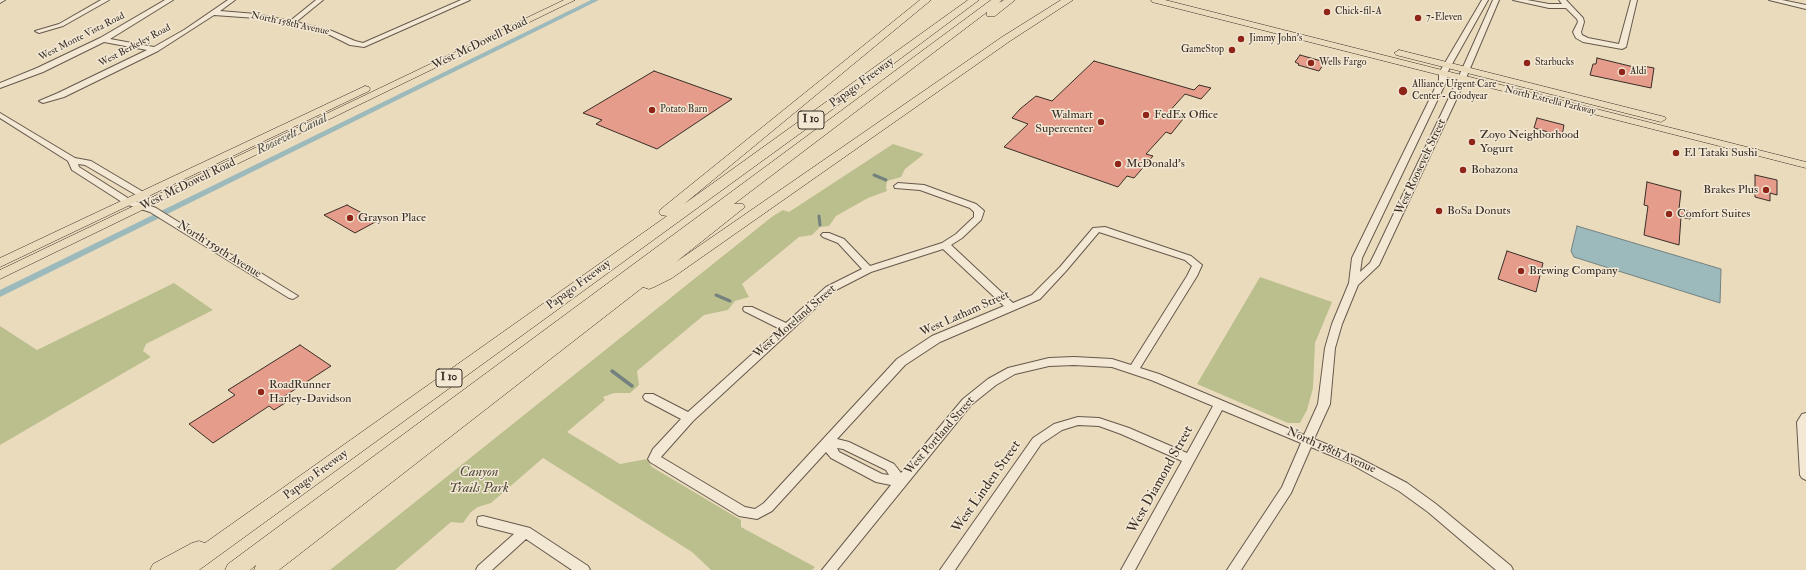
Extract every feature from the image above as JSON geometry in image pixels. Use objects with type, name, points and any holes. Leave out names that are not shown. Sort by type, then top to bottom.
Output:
[{"type":"highway","points":[[646,237],[661,216],[926,0]]},
{"type":"highway","name":"Papago Freeway","points":[[183,570],[792,133],[974,0]]},
{"type":"highway","points":[[235,570],[997,0]]},
{"type":"highway","name":"Papago Freeway","points":[[264,570],[1010,0]]},
{"type":"highway","points":[[623,296],[667,275],[1006,39],[1068,0]]},
{"type":"highway","points":[[160,570],[253,520]]},
{"type":"main road","name":"West McDowell Road","points":[[0,275],[143,200],[553,0]]},
{"type":"main road","points":[[530,19],[529,16],[533,13],[560,0]]},
{"type":"main road","name":"West McDowell Road","points":[[0,263],[128,202],[143,200],[571,0]]},
{"type":"main road","name":"North Estrella Parkway","points":[[1155,0],[1274,26],[1446,69],[1592,111],[1806,165]]},
{"type":"main road","name":"North Estrella Parkway","points":[[1188,0],[1274,26]]},
{"type":"main road","name":"North Estrella Parkway","points":[[1464,74],[1676,123],[1806,157]]},
{"type":"main road","points":[[1592,111],[1593,109],[1599,108],[1664,124],[1676,123]]},
{"type":"main road","points":[[1730,145],[1731,141],[1782,154],[1806,157]]},
{"type":"street","points":[[39,31],[61,25],[106,0]]},
{"type":"street","name":"West Monte Vista Road","points":[[0,86],[47,67],[103,40],[170,0]]},
{"type":"street","name":"West Berkeley Road","points":[[43,101],[68,91],[155,49],[214,13],[232,0]]},
{"type":"street","points":[[291,23],[320,0]]},
{"type":"street","name":"North 158th Avenue","points":[[214,13],[256,16],[291,23],[330,32],[353,43],[364,45],[467,0]]},
{"type":"street","name":"West Roosevelt Street","points":[[1234,570],[1287,490],[1324,404],[1332,338],[1354,283],[1357,258],[1446,69],[1485,0]]},
{"type":"street","name":"West Roosevelt Street","points":[[1354,283],[1374,265],[1464,74],[1496,0]]},
{"type":"street","points":[[1516,0],[1534,6],[1571,8]]},
{"type":"street","points":[[1562,0],[1580,18],[1581,22],[1577,32],[1581,38],[1622,47],[1634,0]]},
{"type":"street","points":[[1772,0],[1806,7]]},
{"type":"street","points":[[103,40],[155,49]]},
{"type":"street","name":"North 159th Avenue","points":[[0,115],[72,160],[88,163],[143,200],[165,217],[293,296]]},
{"type":"street","name":"North 159th Avenue","points":[[72,160],[75,168],[128,202]]},
{"type":"street","name":"West Moreland Street","points":[[758,514],[743,512],[654,460],[657,452],[689,418],[830,289],[868,270],[946,245],[959,236],[978,218],[979,211],[973,206],[921,187],[898,186]]},
{"type":"street","name":"West Latham Street","points":[[758,514],[768,507],[901,362],[914,352],[936,339],[1010,306],[1036,297],[1096,230],[1102,229],[1188,258],[1197,265],[1192,276],[1134,369]]},
{"type":"street","points":[[826,235],[841,241],[868,270]]},
{"type":"street","points":[[946,245],[1010,306]]},
{"type":"street","points":[[748,309],[787,328]]},
{"type":"street","name":"West Portland Street","points":[[829,570],[900,481],[966,402],[992,382],[1012,371],[1049,362],[1106,362],[1134,369]]},
{"type":"street","name":"North 158th Avenue","points":[[1134,369],[1308,440],[1353,460],[1403,487],[1432,508],[1506,570]]},
{"type":"street","points":[[649,397],[689,418]]},
{"type":"street","name":"West Diamond Street","points":[[1128,570],[1220,404]]},
{"type":"street","points":[[1806,417],[1803,422],[1806,475]]},
{"type":"street","name":"West Linden Street","points":[[947,570],[1037,441],[1058,427],[1078,421],[1098,422],[1125,431],[1190,459]]},
{"type":"street","points":[[826,442],[835,455],[841,459],[880,479],[900,481]]},
{"type":"street","points":[[483,521],[525,532],[583,570]]},
{"type":"street","points":[[483,570],[525,532]]},
{"type":"green space","name":"Canyon Trails Park","points":[[893,144],[924,154],[905,169],[901,177],[887,181],[887,191],[868,198],[836,216],[829,226],[820,227],[812,235],[799,237],[742,284],[749,297],[735,301],[728,310],[704,315],[637,371],[639,385],[630,393],[614,393],[603,397],[605,400],[567,432],[620,464],[647,459],[652,467],[741,520],[741,527],[815,567],[812,570],[711,570],[692,552],[543,458],[491,503],[478,507],[471,512],[463,523],[451,522],[395,570],[330,570],[773,216],[783,210],[789,212]]},
{"type":"green space","points":[[1260,277],[1332,302],[1315,343],[1313,388],[1307,410],[1300,423],[1288,423],[1197,384]]},
{"type":"green space","points":[[174,283],[213,310],[146,344],[143,351],[151,357],[0,445],[0,326],[37,350]]},
{"type":"water","points":[[1577,226],[1721,269],[1720,303],[1574,257],[1571,251]]},
{"type":"building","name":"Wells Fargo","points":[[1300,55],[1325,62],[1319,71],[1298,65],[1299,64],[1295,62]]},
{"type":"building","name":"Aldi","points":[[1597,58],[1642,69],[1643,66],[1654,68],[1651,88],[1590,75],[1593,64],[1596,64]]},
{"type":"building","name":"Walmart Supercenter","points":[[1094,61],[1194,90],[1199,85],[1211,88],[1201,99],[1185,94],[1167,114],[1183,119],[1171,134],[1166,132],[1146,154],[1153,156],[1134,178],[1127,176],[1118,187],[1004,147],[1028,124],[1012,118],[1020,109],[1036,96],[1052,101]]},
{"type":"building","name":"Potato Barn","points":[[654,71],[732,99],[657,149],[596,124],[602,120],[583,113]]},
{"type":"building","points":[[1537,118],[1564,125],[1562,136],[1534,128]]},
{"type":"building","name":"Brakes Plus","points":[[1755,175],[1777,180],[1777,195],[1770,193],[1770,201],[1755,197]]},
{"type":"building","name":"Comfort Suites","points":[[1647,182],[1681,191],[1679,209],[1691,212],[1690,219],[1681,217],[1679,245],[1644,235],[1648,206],[1644,205]]},
{"type":"building","name":"Grayson Place","points":[[347,205],[377,221],[355,233],[324,215]]},
{"type":"building","name":"Brewing Company","points":[[1507,251],[1543,263],[1536,292],[1498,279]]},
{"type":"building","name":"RoadRunner Harley-Davidson","points":[[300,345],[331,366],[280,399],[285,403],[274,410],[269,406],[213,443],[189,424],[235,395],[228,390]]},
{"type":"waterway","name":"Roosevelt Canal","points":[[0,294],[596,0]]},
{"type":"waterway","points":[[874,175],[886,180]]},
{"type":"waterway","points":[[819,216],[820,225]]},
{"type":"waterway","points":[[716,295],[730,301]]},
{"type":"waterway","points":[[612,371],[632,386]]},
{"type":"place","name":"Chick-fil-A","points":[[1327,12]]},
{"type":"place","name":"7-Eleven","points":[[1418,18]]},
{"type":"place","name":"Jimmy John's","points":[[1241,39]]},
{"type":"place","name":"GameStop","points":[[1232,50]]},
{"type":"place","name":"Wells Fargo","points":[[1311,63]]},
{"type":"place","name":"Starbucks","points":[[1527,63]]},
{"type":"place","name":"Aldi","points":[[1622,72]]},
{"type":"place","name":"Alliance Urgent Care Center - Goodyear","points":[[1403,91]]},
{"type":"place","name":"Potato Barn","points":[[652,110]]},
{"type":"place","name":"FedEx Office","points":[[1146,115]]},
{"type":"place","name":"Walmart Supercenter","points":[[1101,122]]},
{"type":"place","name":"Zoyo Neighborhood Yogurt","points":[[1472,142]]},
{"type":"place","name":"El Tataki Sushi","points":[[1676,153]]},
{"type":"place","name":"McDonald's","points":[[1118,164]]},
{"type":"place","name":"Bobazona","points":[[1463,170]]},
{"type":"place","name":"Brakes Plus","points":[[1766,190]]},
{"type":"place","name":"BoSa Donuts","points":[[1439,211]]},
{"type":"place","name":"Comfort Suites","points":[[1669,214]]},
{"type":"place","name":"Grayson Place","points":[[350,218]]},
{"type":"place","name":"Brewing Company","points":[[1521,271]]},
{"type":"place","name":"RoadRunner Harley-Davidson","points":[[261,392]]}]
